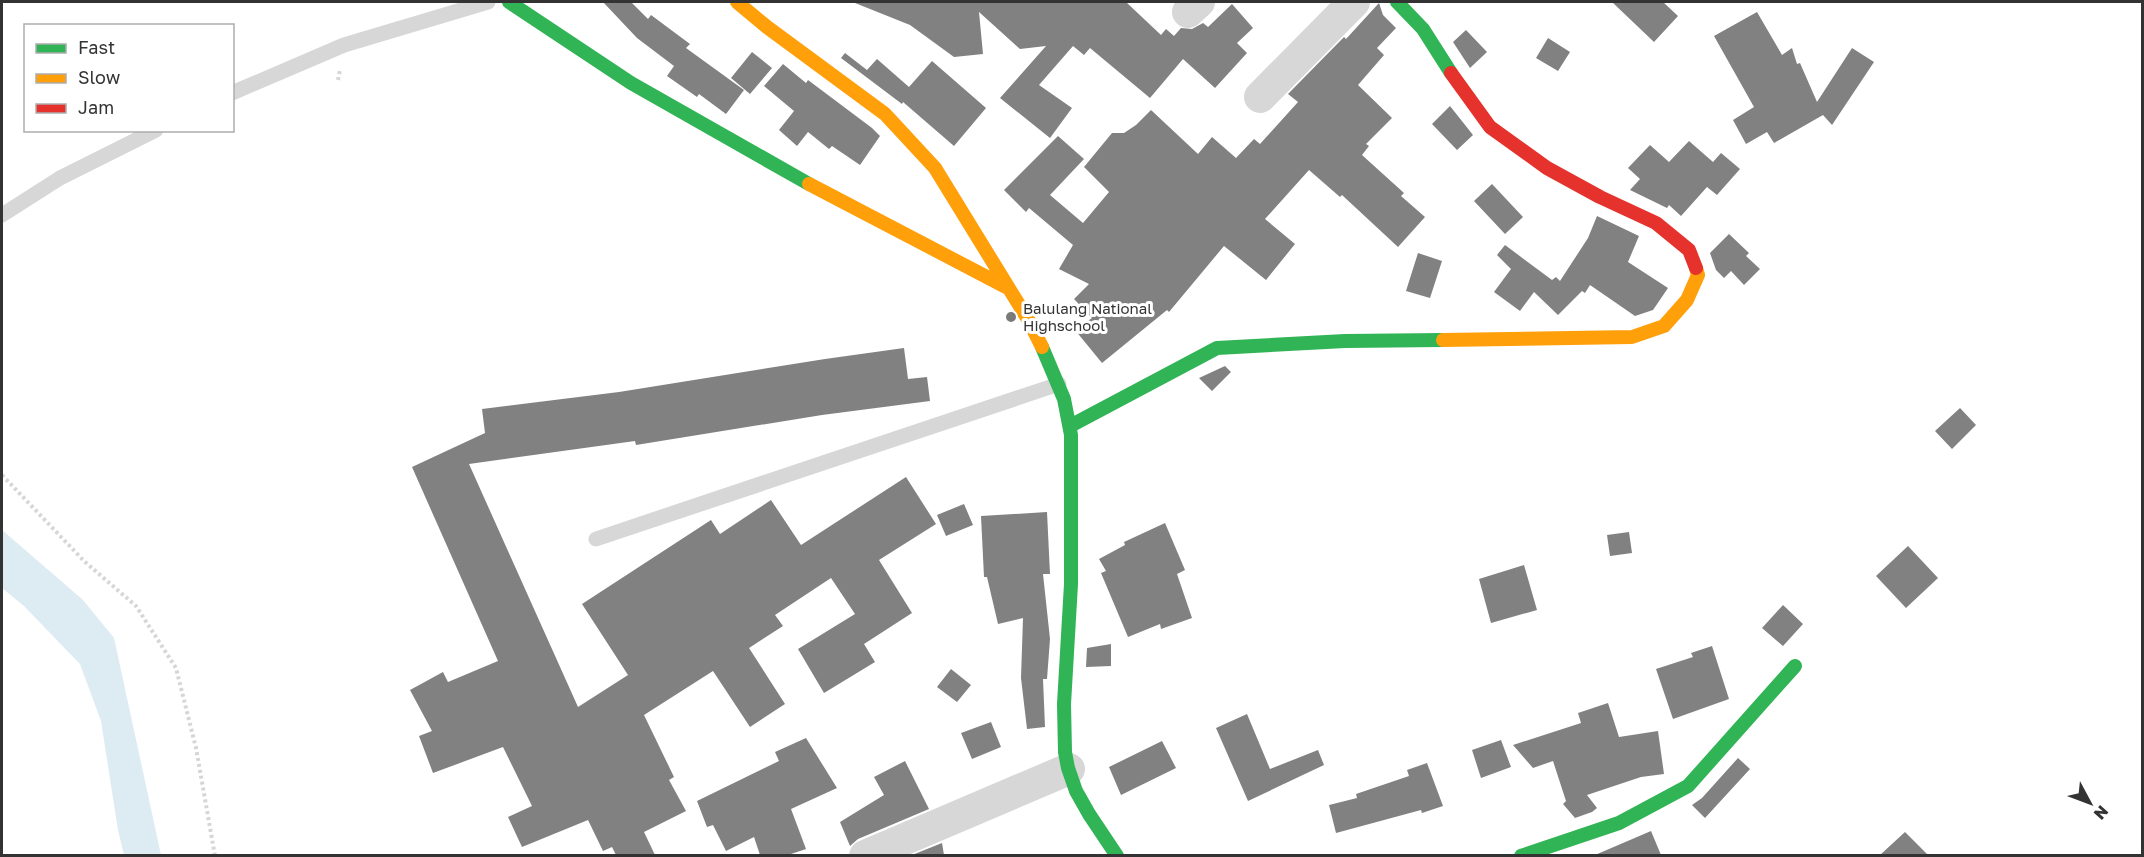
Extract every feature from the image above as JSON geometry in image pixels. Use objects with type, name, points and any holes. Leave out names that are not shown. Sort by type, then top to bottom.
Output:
[{"type":"street","points":[[509,2],[641,89],[811,185],[1006,287]]},
{"type":"street","points":[[737,2],[767,27],[885,114],[934,168],[1029,321],[1059,384],[1070,426],[1071,537],[1065,699],[1069,769],[1081,798],[1117,855]]},
{"type":"street","points":[[1260,97],[1353,2]]},
{"type":"street","points":[[1070,426],[1217,348],[1346,341],[1632,337],[1664,326],[1687,300],[1698,275],[1689,250],[1656,223],[1546,168],[1490,127],[1460,88],[1424,29],[1397,2]]},
{"type":"street","points":[[1521,855],[1619,824],[1688,786],[1795,666]]},
{"type":"street","points":[[865,855],[1069,769]]},
{"type":"lane","points":[[234,92],[344,45],[488,2]]},
{"type":"lane","points":[[2,215],[60,178],[152,132]]},
{"type":"lane","points":[[596,539],[1059,384]]},
{"type":"path","points":[[2,475],[84,561],[136,606],[176,668],[196,748],[214,855]]},
{"type":"shaded area","points":[[2,530],[83,600],[114,638],[161,855],[124,855],[101,721],[80,664],[24,606],[2,588]]},
{"type":"building","points":[[603,2],[631,2],[648,19],[651,15],[690,44],[686,48],[744,90],[726,114],[699,94],[697,97],[667,76],[674,66],[637,38]]},
{"type":"building","points":[[1126,2],[1161,35],[1166,29],[1174,36],[1181,28],[1192,29],[1203,23],[1208,27],[1232,4],[1253,28],[1237,43],[1247,53],[1215,88],[1183,59],[1150,98],[1090,48],[1084,55],[1073,46],[1039,85],[1072,108],[1050,138],[1000,98],[1046,46],[1020,49],[979,12],[983,54],[954,57],[910,25],[855,3]]},
{"type":"building","points":[[1612,2],[1663,2],[1678,16],[1654,42]]},
{"type":"building","points":[[1379,3],[1383,15],[1396,28],[1377,48],[1384,55],[1358,85],[1392,118],[1366,144],[1369,146],[1362,155],[1404,193],[1401,196],[1425,217],[1398,247],[1342,195],[1340,197],[1309,170],[1265,219],[1295,244],[1266,280],[1224,246],[1169,312],[1167,310],[1102,363],[1075,330],[1092,318],[1074,299],[1089,284],[1059,269],[1073,245],[1029,208],[1026,212],[1004,190],[1058,136],[1084,159],[1050,195],[1083,223],[1109,192],[1084,167],[1112,133],[1124,133],[1151,110],[1198,154],[1212,137],[1236,158],[1254,139],[1260,144],[1298,102],[1288,94],[1344,37],[1346,39]]},
{"type":"building","points":[[1757,12],[1782,55],[1792,48],[1797,64],[1800,63],[1817,102],[1852,48],[1874,62],[1832,125],[1823,115],[1774,143],[1767,132],[1746,144],[1733,120],[1754,107],[1714,36]]},
{"type":"building","points":[[1466,30],[1487,52],[1470,68],[1453,42]]},
{"type":"building","points":[[1548,38],[1570,52],[1558,71],[1536,58]]},
{"type":"building","points":[[752,52],[772,68],[750,94],[731,78]]},
{"type":"building","points":[[845,53],[867,70],[877,59],[909,87],[932,61],[986,108],[954,146],[903,102],[902,104],[841,58]]},
{"type":"building","points":[[783,64],[806,83],[808,80],[880,136],[860,165],[832,146],[829,149],[808,132],[797,146],[779,130],[794,111],[764,86]]},
{"type":"building","points":[[1450,106],[1473,135],[1457,150],[1432,124]]},
{"type":"building","points":[[1689,141],[1713,162],[1721,153],[1740,169],[1717,195],[1707,187],[1681,216],[1669,205],[1667,208],[1630,190],[1640,179],[1628,168],[1650,145],[1669,162]]},
{"type":"building","points":[[1492,184],[1523,217],[1505,234],[1474,201]]},
{"type":"building","points":[[1597,216],[1639,236],[1628,262],[1668,288],[1653,310],[1635,316],[1590,285],[1585,293],[1582,291],[1558,315],[1534,292],[1520,311],[1494,292],[1511,269],[1497,255],[1505,245],[1552,280],[1556,277],[1560,281],[1588,238]]},
{"type":"building","points":[[1729,234],[1749,253],[1746,256],[1760,269],[1744,285],[1731,271],[1724,278],[1716,270],[1710,253]]},
{"type":"building","points":[[1418,253],[1442,261],[1430,298],[1406,291]]},
{"type":"building","points":[[904,348],[908,379],[927,377],[930,401],[822,415],[636,445],[635,441],[469,464],[578,707],[628,675],[582,604],[711,520],[720,534],[771,500],[801,545],[906,477],[936,524],[879,560],[912,613],[864,644],[875,662],[824,693],[798,649],[855,614],[831,578],[775,615],[783,626],[749,648],[785,704],[750,727],[713,671],[644,715],[674,777],[669,780],[686,811],[644,832],[655,855],[616,855],[612,847],[603,851],[588,820],[522,847],[508,817],[532,806],[503,747],[433,773],[419,736],[432,731],[410,690],[443,672],[448,682],[498,661],[412,467],[485,433],[482,409],[619,392]]},
{"type":"building","points":[[1225,366],[1231,372],[1212,391],[1199,378]]},
{"type":"building","points":[[1960,408],[1976,425],[1952,449],[1935,431]]},
{"type":"building","points":[[964,504],[973,525],[946,536],[937,515]]},
{"type":"building","points":[[1047,512],[1050,574],[1043,574],[1050,639],[1047,679],[1043,679],[1045,727],[1027,729],[1021,678],[1023,618],[998,624],[987,577],[984,577],[981,516]]},
{"type":"building","points":[[1165,523],[1185,570],[1177,574],[1192,618],[1161,629],[1160,624],[1128,637],[1101,573],[1106,571],[1099,559],[1125,545],[1124,542]]},
{"type":"building","points":[[1629,532],[1632,553],[1610,556],[1607,535]]},
{"type":"building","points":[[1908,546],[1938,578],[1906,608],[1876,576]]},
{"type":"building","points":[[1524,565],[1537,610],[1491,623],[1479,579]]},
{"type":"building","points":[[1783,605],[1803,624],[1783,646],[1762,628]]},
{"type":"building","points":[[1111,644],[1111,666],[1086,667],[1087,648]]},
{"type":"building","points":[[1712,646],[1729,699],[1673,719],[1656,669],[1693,657],[1691,653]]},
{"type":"building","points":[[951,669],[971,685],[957,702],[937,687]]},
{"type":"building","points":[[1608,703],[1619,737],[1658,731],[1664,774],[1641,777],[1587,795],[1597,808],[1575,818],[1563,804],[1566,801],[1553,761],[1533,768],[1513,745],[1581,723],[1578,713]]},
{"type":"building","points":[[1247,714],[1270,769],[1318,750],[1324,765],[1248,801],[1216,728]]},
{"type":"building","points":[[991,722],[1001,747],[972,759],[961,733]]},
{"type":"building","points":[[806,738],[837,788],[791,809],[806,849],[788,855],[760,855],[754,837],[726,851],[713,825],[707,827],[697,801],[779,761],[775,752]]},
{"type":"building","points":[[1501,740],[1511,767],[1481,778],[1472,750]]},
{"type":"building","points":[[1162,741],[1176,768],[1121,795],[1109,767]]},
{"type":"building","points":[[1738,758],[1750,769],[1705,818],[1692,805],[1702,798]]},
{"type":"building","points":[[905,761],[929,809],[858,839],[850,846],[840,822],[884,795],[874,777]]},
{"type":"building","points":[[1427,763],[1443,806],[1336,833],[1329,805],[1357,798],[1356,794],[1409,776],[1407,770]]},
{"type":"building","points":[[1651,831],[1661,855],[1595,855]]},
{"type":"building","points":[[1905,832],[1928,855],[1880,855]]},
{"type":"building","points":[[942,843],[944,855],[912,855]]},
{"type":"traffic: fast","points":[[509,2],[631,83],[809,184]]},
{"type":"traffic: fast","points":[[1397,2],[1423,29],[1451,73]]},
{"type":"traffic: fast","points":[[1070,426],[1217,348],[1345,341],[1443,340]]},
{"type":"traffic: fast","points":[[1042,347],[1064,399],[1071,435],[1071,584],[1064,704],[1065,752],[1076,791],[1117,856]]},
{"type":"traffic: fast","points":[[1521,856],[1619,823],[1688,786],[1795,666]]},
{"type":"traffic: slow","points":[[737,2],[767,27],[885,114],[935,168],[1029,321],[1042,347]]},
{"type":"traffic: slow","points":[[809,184],[1006,287]]},
{"type":"traffic: slow","points":[[1443,340],[1632,337],[1664,326],[1687,300],[1698,275],[1696,268]]},
{"type":"traffic: jam","points":[[1451,73],[1490,127],[1547,168],[1600,197],[1656,223],[1689,250],[1696,268]]},
{"type":"place","name":"Balulang National Highschool","points":[[1011,317]]}]
